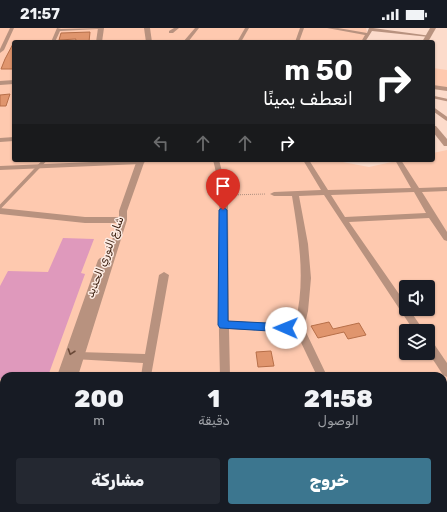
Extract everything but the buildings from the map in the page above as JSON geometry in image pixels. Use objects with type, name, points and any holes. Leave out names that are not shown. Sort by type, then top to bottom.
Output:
[{"type":"street","points":[[0,51],[2,50],[12,28]]},
{"type":"street","points":[[54,40],[59,29],[99,28],[99,40]]},
{"type":"street","points":[[147,28],[149,40]]},
{"type":"street","points":[[171,32],[178,28]]},
{"type":"street","points":[[187,40],[197,28]]},
{"type":"street","points":[[240,40],[247,28]]},
{"type":"street","points":[[298,40],[302,28]]},
{"type":"street","points":[[328,28],[370,30],[429,36]]},
{"type":"street","points":[[426,40],[433,28]]},
{"type":"street","points":[[365,40],[370,30]]},
{"type":"street","points":[[0,83],[12,82]]},
{"type":"street","points":[[435,87],[447,89]]},
{"type":"street","points":[[435,130],[447,144]]},
{"type":"street","points":[[0,140],[12,139]]},
{"type":"street","points":[[0,168],[124,162]]},
{"type":"street","points":[[0,211],[92,222],[120,220],[141,162]]},
{"type":"street","points":[[217,162],[221,174],[222,195],[225,372]]},
{"type":"street","points":[[307,162],[343,220],[414,324]]},
{"type":"street","points":[[399,162],[417,190],[430,215],[447,238]]},
{"type":"street","points":[[274,194],[447,189]]},
{"type":"street","points":[[295,193],[306,265],[304,313],[299,328],[320,372]]},
{"type":"street","points":[[343,220],[430,215]]},
{"type":"street","name":"شارع النوري الحديد","points":[[73,372],[120,220]]},
{"type":"street","name":"شارع النوري الحديد","points":[[63,372],[120,220]]},
{"type":"street","points":[[147,372],[164,275]]},
{"type":"street","points":[[223,325],[299,328]]},
{"type":"street","points":[[435,354],[447,372]]},
{"type":"street","points":[[78,356],[149,359]]},
{"type":"lane","points":[[435,98],[447,100]]},
{"type":"lane","points":[[435,110],[447,119]]},
{"type":"lane","points":[[440,114],[447,116]]},
{"type":"lane","points":[[0,207],[43,162]]},
{"type":"path","points":[[222,195],[274,194]]},
{"type":"shaded area","points":[[0,28],[366,28],[367,32],[364,40],[12,40],[12,162],[343,162],[369,167],[392,162],[435,162],[435,153],[447,150],[447,372],[0,372]]},
{"type":"shaded area","points":[[435,68],[447,70],[447,88],[435,86]]},
{"type":"shaded area","points":[[63,238],[94,239],[81,273],[85,274],[49,372],[0,372],[0,286],[8,271],[48,272]]},
{"type":"route","points":[[223,210],[223,325],[260,328],[286,328]]}]
